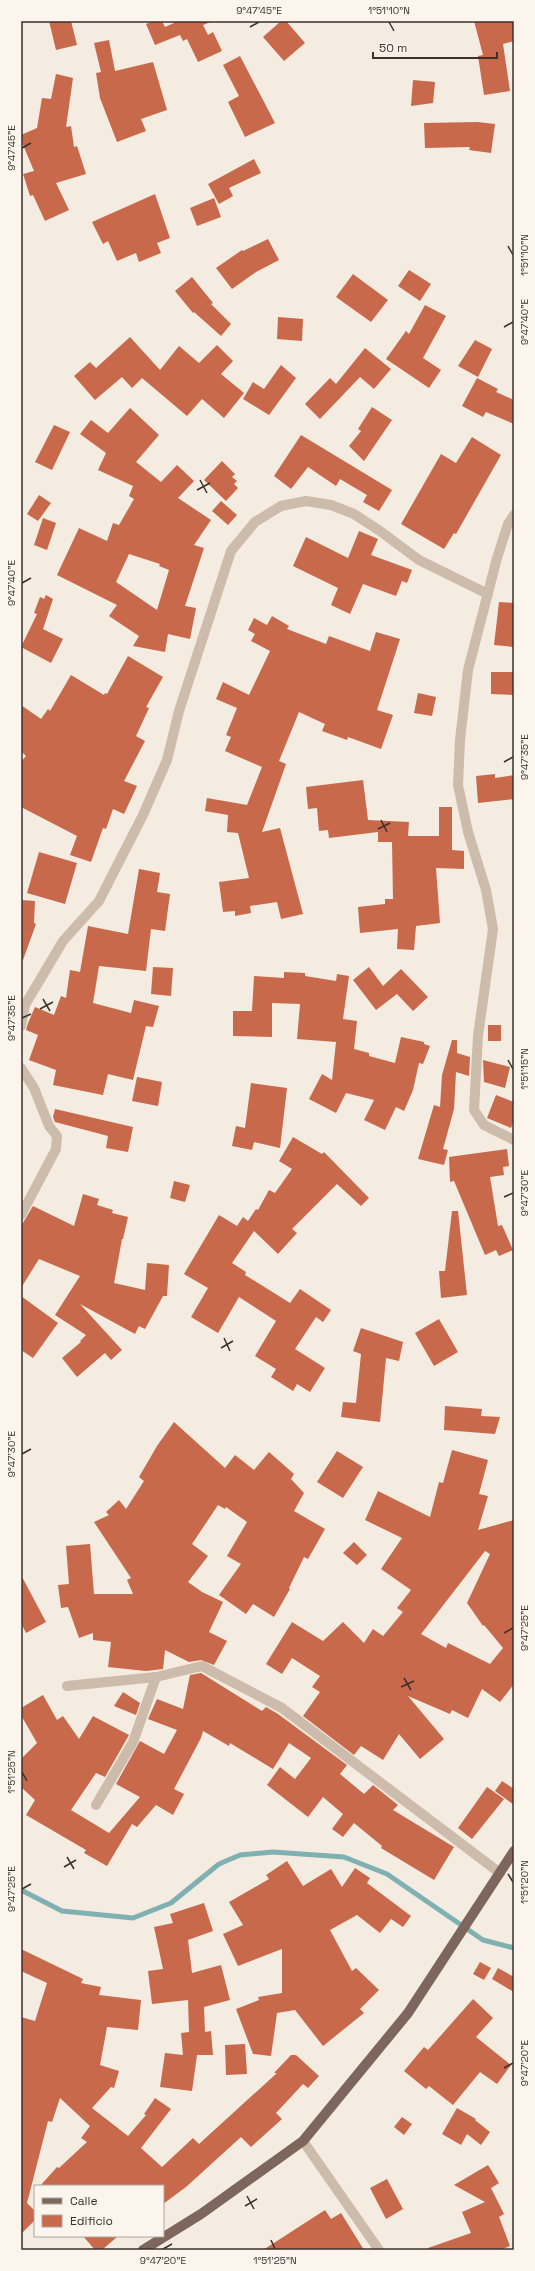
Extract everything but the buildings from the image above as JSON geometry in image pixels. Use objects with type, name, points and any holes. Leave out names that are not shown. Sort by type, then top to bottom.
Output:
[{"type":"main road","points":[[164,2237],[201,2214],[303,2140],[408,2013],[453,1946],[471,1914],[514,1851]]},
{"type":"main road","points":[[143,2250],[164,2237]]},
{"type":"street","points":[[21,1026],[25,1005],[63,941],[99,901],[143,815],[167,760],[179,711],[231,551],[255,522],[281,506],[306,501],[331,505],[354,514],[419,560],[488,594]]},
{"type":"street","points":[[514,515],[508,524],[468,670],[460,740],[458,785],[468,832],[486,890],[493,928],[478,1036],[474,1110],[484,1125],[514,1140]]},
{"type":"street","points":[[21,1068],[34,1088],[49,1126],[57,1136],[56,1149],[21,1215]]},
{"type":"street","points":[[106,1682],[67,1686],[156,1677],[202,1666],[282,1708],[500,1872]]},
{"type":"street","points":[[96,1805],[130,1748],[156,1677]]},
{"type":"street","points":[[303,2140],[379,2250]]},
{"type":"waterway","points":[[21,1890],[62,1911],[133,1918],[171,1903],[219,1864],[240,1855],[273,1852],[344,1857],[387,1874],[483,1940],[514,1948]]}]
